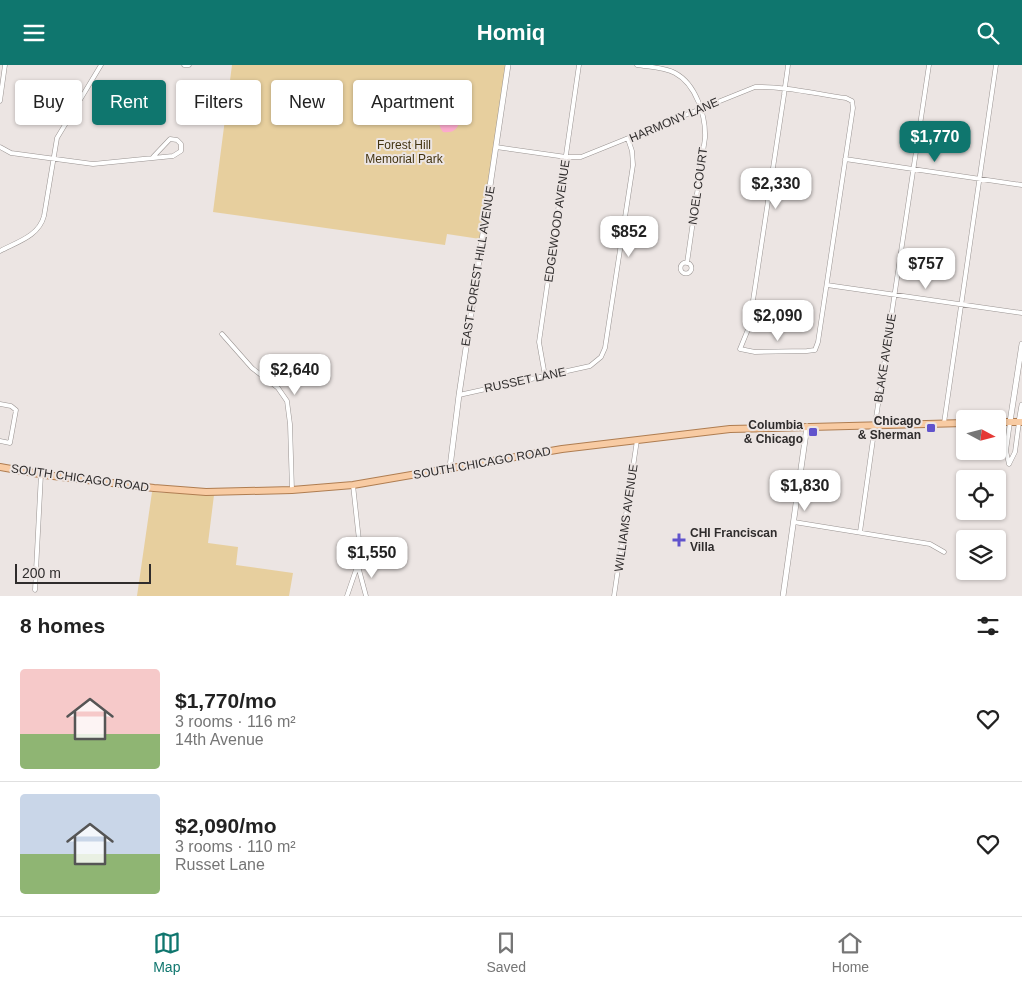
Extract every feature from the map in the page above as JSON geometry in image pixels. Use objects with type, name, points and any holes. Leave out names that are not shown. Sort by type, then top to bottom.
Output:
[{"type":"main road","points":[[1006,422],[1021,422]]},
{"type":"main road","name":"SOUTH CHICAGO ROAD","points":[[0,467],[41,474],[180,490],[292,489],[352,485],[562,449],[730,429],[956,423]]},
{"type":"street","points":[[0,101],[1,83],[6,65]]},
{"type":"street","points":[[0,251],[36,231],[41,226],[56,138],[101,65]]},
{"type":"street","points":[[184,65],[189,65]]},
{"type":"street","name":"EAST FOREST HILL AVENUE","points":[[450,467],[508,65]]},
{"type":"street","name":"EDGEWOOD AVENUE","points":[[545,376],[540,342],[579,65]]},
{"type":"street","name":"NOEL COURT","points":[[637,65],[675,73],[685,81],[694,94],[704,119],[705,138],[687,263]]},
{"type":"street","points":[[788,65],[749,327],[740,349],[755,352],[815,350],[818,342],[845,159],[1022,185]]},
{"type":"street","name":"BLAKE AVENUE","points":[[860,532],[929,65]]},
{"type":"street","points":[[944,423],[996,65]]},
{"type":"street","name":"HARMONY LANE","points":[[496,147],[566,157],[581,157],[755,87],[767,87],[846,98],[852,101],[853,108],[845,159]]},
{"type":"street","points":[[0,147],[11,153],[93,164],[176,155],[181,151],[181,144],[177,140],[170,139],[153,157]]},
{"type":"street","name":"RUSSET LANE","points":[[459,395],[590,366],[601,357],[605,348],[617,276],[633,165],[632,151],[628,139]]},
{"type":"street","points":[[826,285],[1022,313]]},
{"type":"street","points":[[222,335],[252,368],[278,388],[287,401],[292,489]]},
{"type":"street","points":[[1022,344],[1006,451],[1009,464],[1015,452],[1021,422],[1022,405]]},
{"type":"street","points":[[0,404],[12,406],[16,410],[10,443],[0,441]]},
{"type":"street","points":[[782,596],[807,426]]},
{"type":"street","name":"WILLIAMS AVENUE","points":[[614,596],[637,440]]},
{"type":"street","points":[[35,590],[41,474]]},
{"type":"street","points":[[352,485],[359,540],[358,566],[366,596]]},
{"type":"street","points":[[794,522],[930,544],[944,552]]},
{"type":"street","points":[[347,596],[358,566]]},
{"type":"green space","name":"Forest Hill Memorial Park","points":[[232,65],[506,65],[480,239],[447,234],[445,245],[213,212],[224,125],[261,125],[261,80],[230,80]]},
{"type":"green space","points":[[152,492],[214,495],[208,543],[238,547],[236,565],[293,573],[289,596],[137,596]]},
{"type":"shaded area","points":[[440,125],[458,125],[452,131],[443,132]]},
{"type":"place","name":"Chicago & Sherman","points":[[931,428]]},
{"type":"place","name":"Columbia & Chicago","points":[[813,432]]},
{"type":"place","name":"CHI Franciscan Villa","points":[[679,540]]}]
